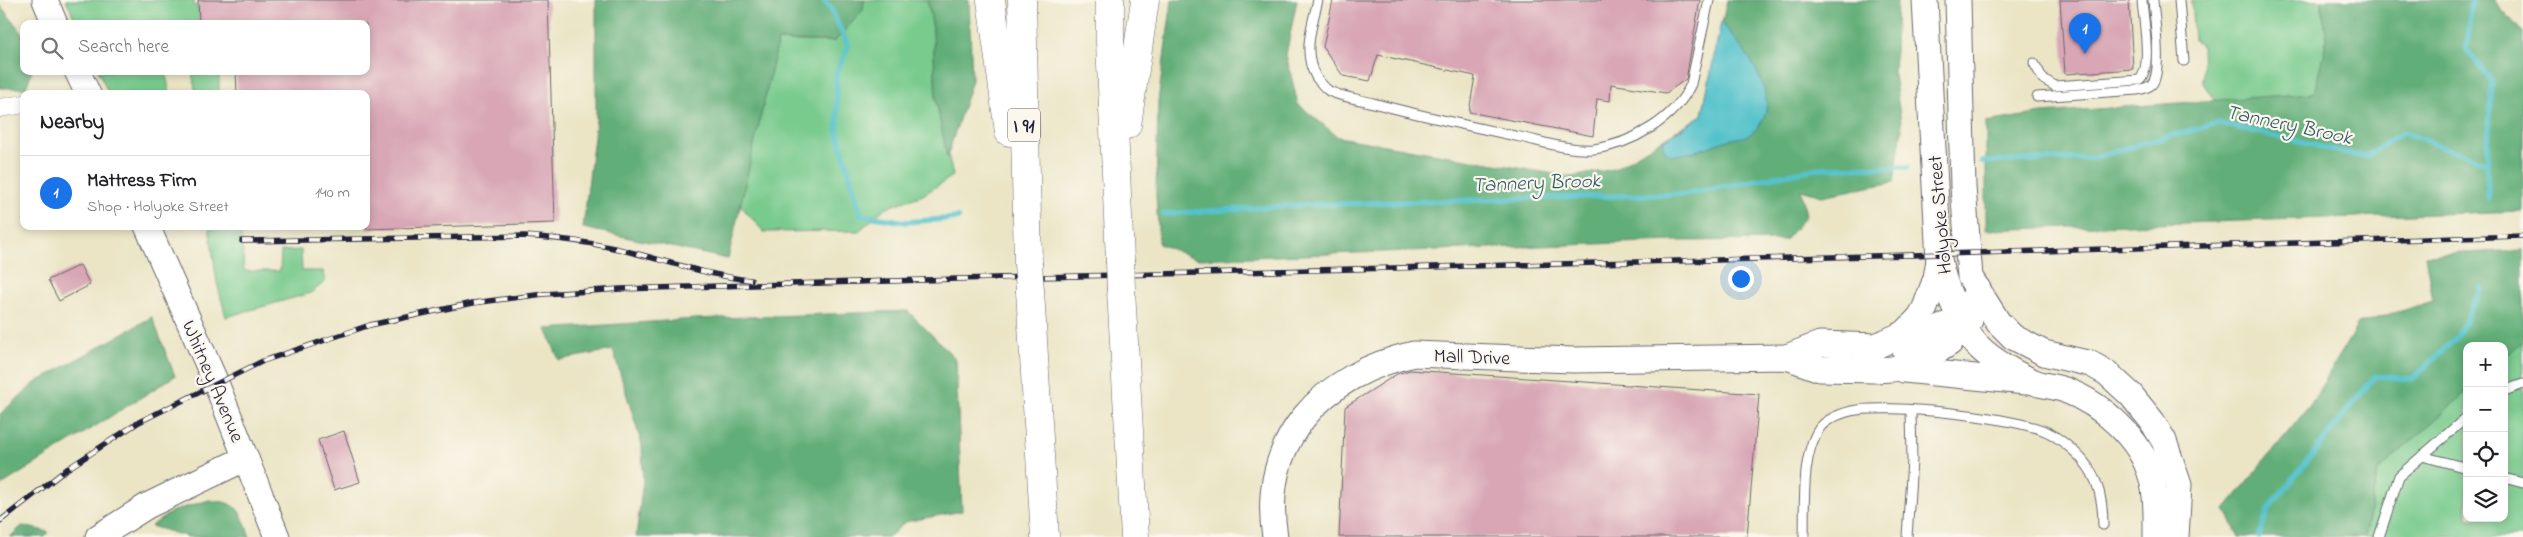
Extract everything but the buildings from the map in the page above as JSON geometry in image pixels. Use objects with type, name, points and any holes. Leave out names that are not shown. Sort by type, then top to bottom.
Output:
[{"type":"highway","points":[[990,0],[1028,257]]},
{"type":"highway","name":"I 91","points":[[1022,0],[1028,257],[1045,537]]},
{"type":"highway","points":[[1110,0],[1121,290],[1135,537]]},
{"type":"highway","points":[[1118,223],[1129,103],[1145,0]]},
{"type":"street","points":[[45,0],[53,20]]},
{"type":"street","name":"Holyoke Street","points":[[1925,0],[1939,260],[1942,278],[1976,344],[1984,352],[2039,384],[2065,390],[2085,400],[2114,421],[2134,444],[2151,476],[2156,537]]},
{"type":"street","name":"Holyoke Street","points":[[1958,0],[1960,106],[1967,258],[1970,277],[1998,322],[2013,337],[2044,353],[2090,364],[2107,373],[2131,395],[2152,421],[2173,463],[2179,485],[2176,537]]},
{"type":"street","points":[[79,75],[86,90]]},
{"type":"street","points":[[0,108],[20,105]]},
{"type":"street","name":"Whitney Avenue","points":[[149,230],[216,383],[277,537]]},
{"type":"street","name":"Mall Drive","points":[[1275,537],[1271,512],[1275,477],[1298,424],[1326,393],[1351,376],[1394,358],[1414,354],[1573,360],[1787,357],[1820,344],[1876,346],[1905,333],[1920,318],[1936,278],[1939,260]]},
{"type":"street","name":"Mall Drive","points":[[1787,357],[1820,369],[1892,369],[1920,362],[1941,351],[1950,343],[1978,289]]},
{"type":"street","points":[[1876,346],[1906,344],[1933,330],[1962,319],[1998,322]]},
{"type":"street","points":[[1892,369],[1960,374],[2039,384]]},
{"type":"street","points":[[98,537],[148,506],[246,458]]},
{"type":"lane","points":[[1318,0],[1309,40],[1310,63],[1317,78],[1328,90],[1424,116],[1560,146],[1592,149],[1614,145],[1632,138],[1674,110],[1686,97],[1691,84],[1709,0]]},
{"type":"lane","points":[[2034,62],[2043,79],[2055,86],[2139,80],[2143,77],[2147,65],[2142,0]]},
{"type":"lane","points":[[2038,97],[2138,90],[2150,86],[2156,77],[2157,65],[2152,0]]},
{"type":"lane","points":[[2179,0],[2184,61]]},
{"type":"lane","points":[[2508,390],[2523,384]]},
{"type":"lane","points":[[1804,537],[1808,453],[1819,428],[1836,416],[1852,410],[1911,411],[2013,421],[2051,434],[2078,454],[2092,470],[2103,507],[2103,525]]},
{"type":"lane","points":[[1907,537],[1912,460],[1911,411]]},
{"type":"lane","points":[[2379,537],[2398,476],[2463,420]]},
{"type":"lane","points":[[2422,456],[2463,467]]},
{"type":"lane","points":[[2508,479],[2523,482]]},
{"type":"green space","points":[[66,0],[194,0],[194,6],[198,6],[199,20],[75,20]]},
{"type":"green space","points":[[596,0],[864,0],[863,10],[835,41],[778,41],[728,259],[583,228],[596,120]]},
{"type":"green space","points":[[864,0],[928,0],[933,28],[936,100],[953,176],[923,195],[885,208],[859,231],[764,232],[740,205],[778,41],[835,41],[863,10]]},
{"type":"green space","points":[[927,0],[969,0],[972,80],[947,157],[936,100],[933,28]]},
{"type":"green space","points":[[1172,0],[1297,0],[1286,55],[1298,104],[1338,137],[1571,177],[1614,169],[1702,115],[1727,0],[1897,0],[1894,75],[1902,129],[1894,182],[1822,196],[1801,190],[1806,216],[1785,240],[1674,241],[1197,259],[1159,244],[1156,196],[1158,101]]},
{"type":"green space","points":[[2191,0],[2321,0],[2327,39],[2315,93],[2215,101],[2203,83],[2202,46],[2194,40]]},
{"type":"green space","points":[[2321,0],[2494,0],[2523,33],[2523,211],[1986,230],[1986,122],[2042,113],[2314,93],[2327,39]]},
{"type":"green space","points":[[0,5],[20,30],[20,75],[31,75],[26,88],[0,88]]},
{"type":"green space","points":[[100,75],[166,75],[169,90],[107,90]]},
{"type":"green space","points":[[193,75],[231,75],[219,76],[219,90],[195,90]]},
{"type":"green space","points":[[210,230],[241,230],[244,271],[280,271],[281,251],[301,250],[302,271],[323,271],[326,281],[311,293],[226,317],[217,283]]},
{"type":"green space","points":[[2523,250],[2523,341],[2508,354],[2508,342],[2463,342],[2463,395],[2378,471],[2365,537],[2239,537],[2225,509],[2311,404],[2358,324],[2433,301],[2425,255]]},
{"type":"green space","points":[[908,311],[956,359],[962,511],[905,522],[889,537],[636,537],[643,481],[642,445],[613,350],[559,360],[546,329],[695,319]]},
{"type":"green space","points":[[152,317],[175,376],[0,486],[0,414],[35,383]]},
{"type":"green space","points":[[2523,341],[2523,537],[2365,537],[2378,471],[2463,395],[2463,522],[2508,522],[2508,354]]},
{"type":"green space","points":[[209,500],[233,506],[241,514],[250,537],[188,537],[151,526],[173,511]]},
{"type":"green space","points":[[22,526],[49,532],[45,537],[10,537]]},
{"type":"water","points":[[1721,22],[1741,46],[1760,77],[1765,93],[1766,108],[1762,122],[1750,134],[1745,136],[1692,152],[1669,155],[1663,147],[1664,140],[1702,115]]},
{"type":"waterway","name":"Tannery Brook","points":[[823,0],[831,9],[848,46],[836,74],[838,134],[861,215],[906,222],[958,218]]},
{"type":"waterway","points":[[2472,0],[2467,49],[2492,82],[2487,163]]},
{"type":"waterway","name":"Tannery Brook","points":[[1982,162],[2091,158],[2218,123],[2365,157],[2403,132],[2487,163],[2488,198]]},
{"type":"waterway","name":"Tannery Brook","points":[[1164,214],[1301,205],[1685,194],[1820,168],[1908,167]]},
{"type":"waterway","name":"Tannery Brook","points":[[2259,537],[2268,510],[2375,376],[2413,379],[2457,337],[2482,288]]},
{"type":"railway","points":[[242,241],[525,236],[599,245],[697,270],[751,280]]},
{"type":"railway","points":[[0,521],[67,469],[139,422],[263,361],[370,325],[473,303],[544,294],[621,289],[958,279],[1911,255],[2523,236]]},
{"type":"place","name":"Mattress Firm","points":[[2085,54]]}]
